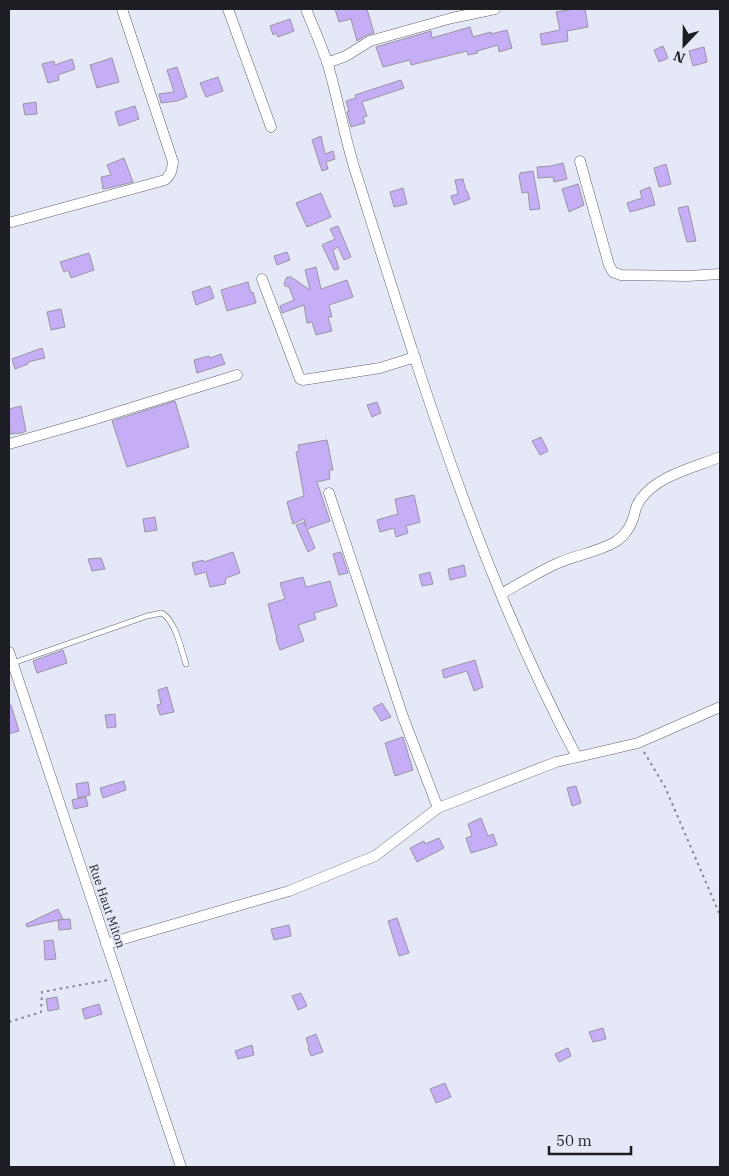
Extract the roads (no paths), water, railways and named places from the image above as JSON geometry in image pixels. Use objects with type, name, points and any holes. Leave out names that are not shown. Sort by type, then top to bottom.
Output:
[{"type":"street","points":[[12,222],[164,180],[169,176],[173,162],[122,9]]},
{"type":"street","points":[[228,9],[271,126]]},
{"type":"street","points":[[306,9],[327,63],[353,166],[415,357],[473,526],[500,594],[555,716],[577,757]]},
{"type":"street","points":[[327,63],[346,56],[370,40],[452,18],[495,9]]},
{"type":"street","points":[[580,161],[613,272],[621,275],[687,276],[720,274]]},
{"type":"street","points":[[262,279],[300,379],[380,368],[415,357]]},
{"type":"street","points":[[9,444],[238,375]]},
{"type":"street","points":[[500,594],[557,563],[617,541],[633,521],[634,509],[648,491],[668,477],[720,457]]},
{"type":"street","points":[[329,493],[403,717],[438,808]]},
{"type":"street","name":"Rue Haut Miton","points":[[9,652],[181,1167]]},
{"type":"street","points":[[106,944],[289,890],[375,856],[438,808],[556,762],[638,743],[720,707]]},
{"type":"lane","points":[[13,663],[147,616],[162,613],[168,617],[172,624],[186,664]]}]
